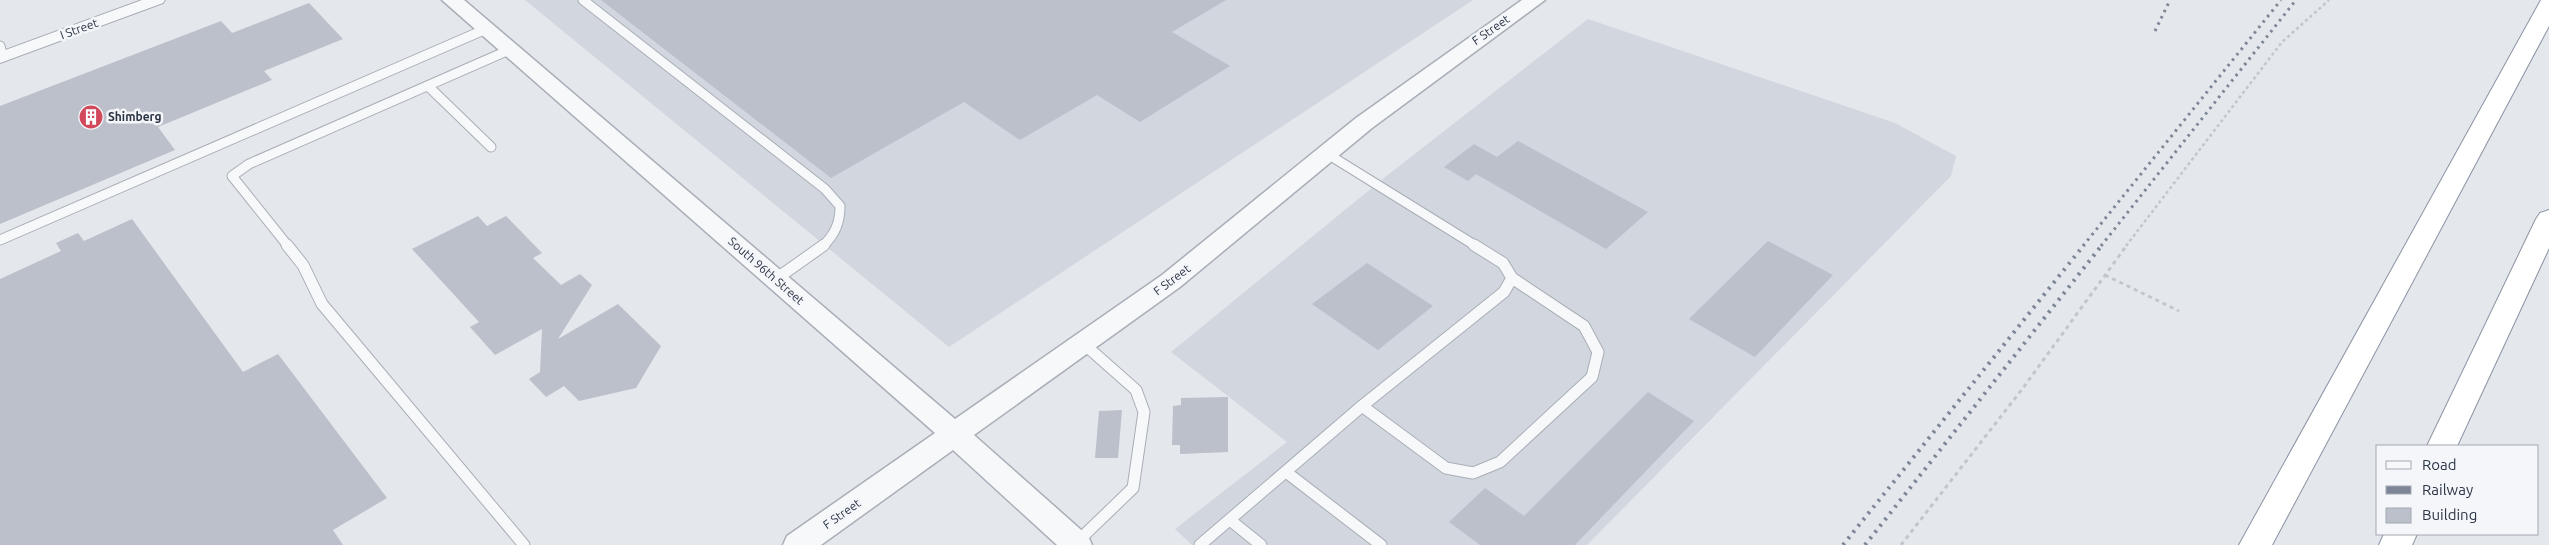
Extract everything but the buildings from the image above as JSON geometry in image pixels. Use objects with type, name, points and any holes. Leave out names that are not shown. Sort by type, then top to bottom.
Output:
[{"type":"highway","points":[[2255,545],[2549,5]]},
{"type":"highway","points":[[2442,445],[2549,219]]},
{"type":"street","name":"I Street","points":[[1,54],[157,0]]},
{"type":"street","name":"South 96th Street","points":[[452,0],[955,435],[1076,544]]},
{"type":"street","name":"F Street","points":[[798,545],[1084,344],[1226,238],[1326,153],[1403,92],[1535,0]]},
{"type":"lane","points":[[582,0],[825,189],[840,206],[838,226],[824,243],[809,258],[776,279]]},
{"type":"lane","points":[[0,240],[486,29]]},
{"type":"lane","points":[[509,50],[249,164],[232,176],[303,265],[322,304],[524,545]]},
{"type":"lane","points":[[428,86],[491,147]]},
{"type":"lane","points":[[1326,153],[1503,264],[1512,278],[1584,326],[1598,352],[1592,377],[1500,462],[1473,473],[1446,468],[1362,406]]},
{"type":"lane","points":[[1200,545],[1362,406],[1504,292],[1512,278]]},
{"type":"lane","points":[[1076,544],[1133,488],[1144,412],[1136,390],[1084,344]]},
{"type":"lane","points":[[1286,472],[1381,545]]},
{"type":"lane","points":[[1230,520],[1261,545]]},
{"type":"path","points":[[1901,545],[2023,388],[2105,275],[2282,42],[2329,0]]},
{"type":"path","points":[[2105,275],[2179,311]]},
{"type":"shaded area","points":[[525,0],[1473,0],[949,347]]},
{"type":"shaded area","points":[[1588,19],[1895,123],[1956,156],[1951,176],[1587,545],[1192,545],[1175,529],[1287,442],[1171,352],[1389,174]]},
{"type":"railway","points":[[2155,31],[2170,0]]},
{"type":"railway","points":[[2083,246],[2281,0]]},
{"type":"railway","points":[[2101,246],[2296,0]]},
{"type":"railway","points":[[1843,545],[2084,245]]},
{"type":"railway","points":[[1865,545],[2102,245]]},
{"type":"place","name":"Shimberg","points":[[91,117]]}]
